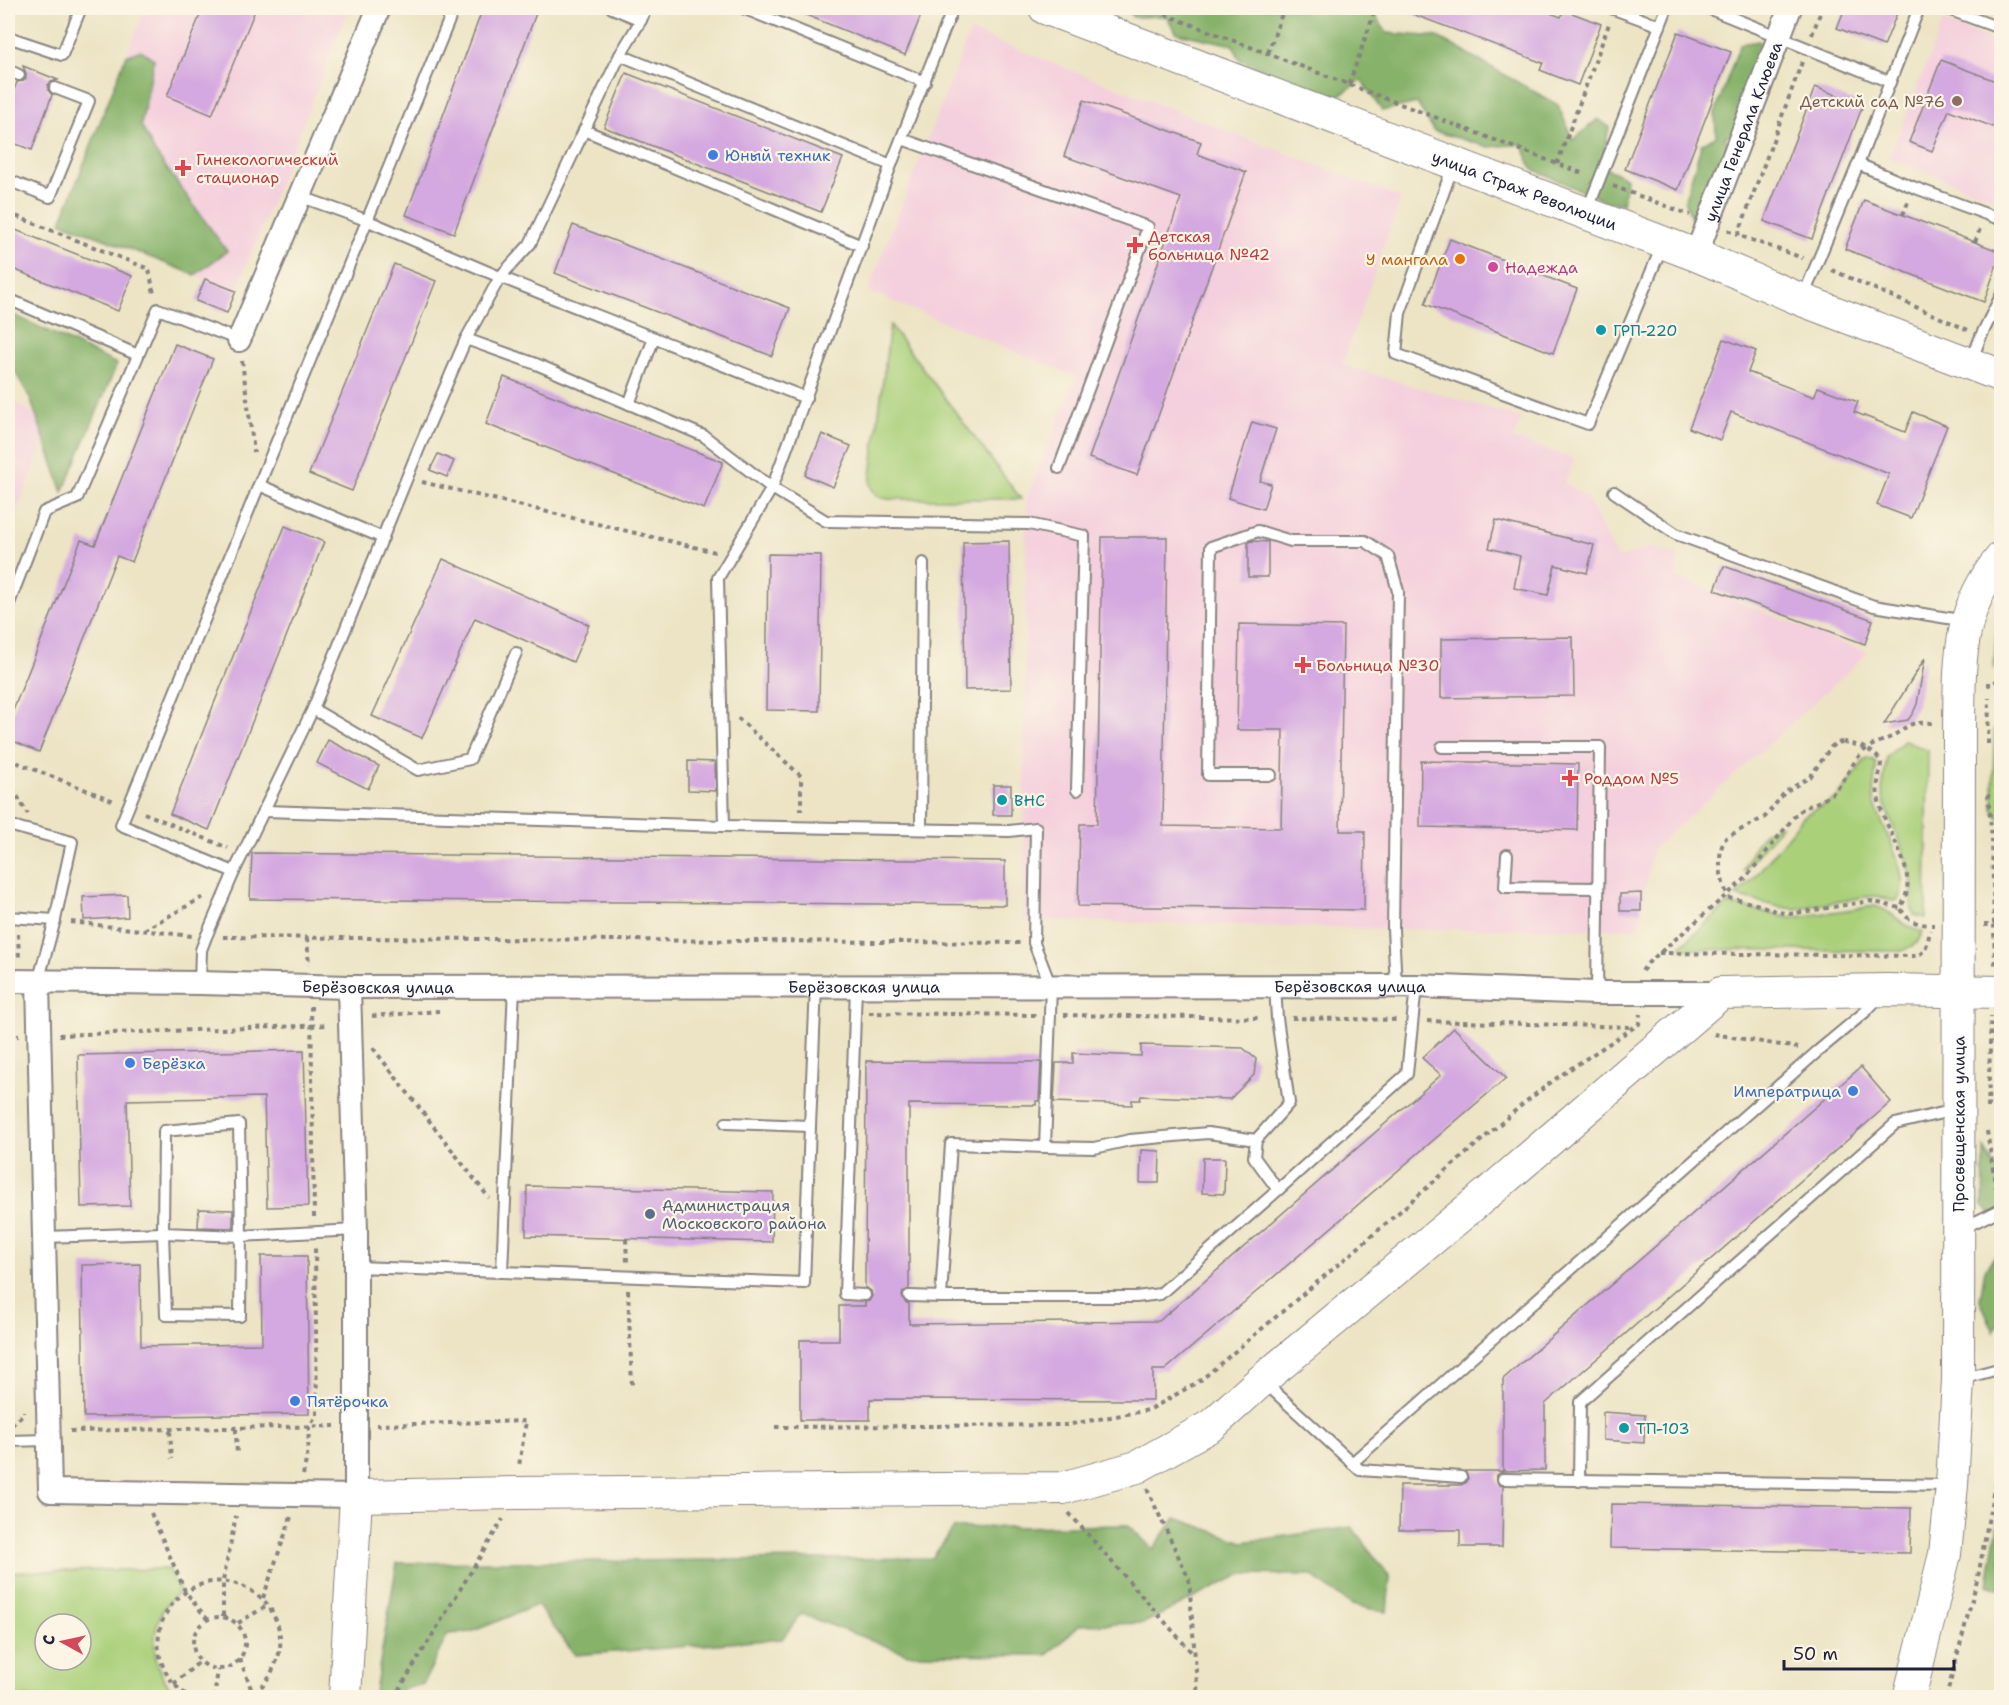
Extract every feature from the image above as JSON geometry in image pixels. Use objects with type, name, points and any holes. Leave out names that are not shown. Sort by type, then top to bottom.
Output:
[{"type":"street","points":[[239,340],[379,8]]},
{"type":"street","name":"улица Страж Революции","points":[[1045,8],[1696,255],[1802,300],[1976,350],[2001,376]]},
{"type":"street","name":"улица Генерала Клюева","points":[[1696,255],[1790,8]]},
{"type":"street","name":"Просвещенская улица","points":[[1909,1698],[1945,1554],[1952,1485],[1958,1380],[1959,684],[1961,651],[1966,621],[1973,601],[2001,557]]},
{"type":"street","name":"Берёзовская улица","points":[[8,981],[200,982],[349,987],[1406,986],[1597,993],[1641,984],[1721,993]]},
{"type":"street","points":[[38,982],[50,1491],[356,1496],[1064,1488],[1137,1467],[1212,1425],[1262,1380],[1494,1188],[1721,993],[1886,990],[2001,992]]},
{"type":"street","points":[[345,1698],[356,1496],[354,1426],[356,1230],[353,1025],[349,987]]},
{"type":"lane","points":[[8,37],[62,55],[81,8]]},
{"type":"lane","points":[[232,877],[122,825],[454,8]]},
{"type":"lane","points":[[612,8],[641,20]]},
{"type":"lane","points":[[200,982],[201,950],[232,877],[313,709],[406,479],[466,339],[500,277],[530,244],[620,55],[646,8]]},
{"type":"lane","points":[[743,8],[925,82]]},
{"type":"lane","points":[[724,826],[718,578],[772,488],[891,165],[953,8]]},
{"type":"lane","points":[[1613,8],[1660,26]]},
{"type":"lane","points":[[1586,214],[1667,8]]},
{"type":"lane","points":[[1708,8],[1890,82]]},
{"type":"lane","points":[[1802,300],[1919,8]]},
{"type":"lane","points":[[1945,8],[2001,29]]},
{"type":"lane","points":[[620,55],[891,165]]},
{"type":"lane","points":[[8,70],[20,75]]},
{"type":"lane","points":[[8,180],[50,197],[89,102],[55,88]]},
{"type":"lane","points":[[584,130],[862,246]]},
{"type":"lane","points":[[902,139],[1148,227],[1059,468]]},
{"type":"lane","points":[[1454,163],[1400,313],[1396,354],[1588,424],[1664,243]]},
{"type":"lane","points":[[1858,164],[2001,220]]},
{"type":"lane","points":[[299,196],[366,220],[500,277],[806,398]]},
{"type":"lane","points":[[1976,350],[2001,294]]},
{"type":"lane","points":[[8,299],[138,355]]},
{"type":"lane","points":[[8,606],[44,512],[77,498],[158,309],[239,340]]},
{"type":"lane","points":[[629,404],[654,338]]},
{"type":"lane","points":[[466,339],[536,364],[704,436],[772,488],[826,521],[1029,524],[1084,536],[1077,790]]},
{"type":"lane","points":[[259,485],[383,538]]},
{"type":"lane","points":[[1614,492],[1676,534],[1874,606],[1966,621]]},
{"type":"lane","points":[[909,1296],[1136,1297],[1160,1294],[1407,1074],[1413,1020],[1393,930],[1398,591],[1389,556],[1365,541],[1291,541],[1258,531],[1211,547],[1208,775],[1271,775]]},
{"type":"lane","points":[[921,829],[923,563]]},
{"type":"lane","points":[[313,709],[418,770],[470,759],[516,653]]},
{"type":"lane","points":[[1442,747],[1600,747],[1597,993]]},
{"type":"lane","points":[[265,812],[724,826],[1010,831],[1036,828],[1034,943],[1051,987],[1045,1147]]},
{"type":"lane","points":[[8,825],[72,842],[55,920],[38,982]]},
{"type":"lane","points":[[1507,855],[1505,887],[1598,888]]},
{"type":"lane","points":[[8,917],[55,920]]},
{"type":"lane","points":[[502,1272],[514,987]]},
{"type":"lane","points":[[356,1267],[804,1283],[816,987]]},
{"type":"lane","points":[[856,987],[845,1294],[865,1295]]},
{"type":"lane","points":[[1275,987],[1289,1103],[1256,1140],[1254,1157],[1278,1190]]},
{"type":"lane","points":[[1352,1462],[1865,1012],[1886,990]]},
{"type":"lane","points":[[1579,1481],[1580,1402],[1895,1124],[1959,1109]]},
{"type":"lane","points":[[726,1123],[810,1126]]},
{"type":"lane","points":[[239,1124],[240,1316],[166,1315],[163,1233],[164,1131],[239,1124]]},
{"type":"lane","points":[[941,1297],[951,1144],[1094,1148],[1130,1140],[1208,1133],[1256,1140]]},
{"type":"lane","points":[[1958,1231],[2001,1209]]},
{"type":"lane","points":[[44,1237],[163,1233],[241,1236],[356,1230]]},
{"type":"lane","points":[[1958,1380],[2001,1368]]},
{"type":"lane","points":[[1262,1380],[1360,1470],[1461,1477]]},
{"type":"lane","points":[[8,1441],[49,1436]]},
{"type":"lane","points":[[1503,1479],[1952,1485]]},
{"type":"path","points":[[1148,8],[1738,235],[1817,263],[1976,350]]},
{"type":"path","points":[[1277,8],[1292,8]]},
{"type":"path","points":[[1348,84],[1376,8]]},
{"type":"path","points":[[1557,164],[1613,8]]},
{"type":"path","points":[[1738,235],[1822,8]]},
{"type":"path","points":[[1268,54],[1284,9]]},
{"type":"path","points":[[8,213],[149,269],[158,309]]},
{"type":"path","points":[[239,340],[259,485]]},
{"type":"path","points":[[406,479],[732,556]]},
{"type":"path","points":[[1988,744],[1989,673]]},
{"type":"path","points":[[1989,685],[2001,678]]},
{"type":"path","points":[[722,703],[801,776],[800,827]]},
{"type":"path","points":[[775,1427],[1066,1425],[1149,1410],[1201,1380],[1359,1247],[1524,1103],[1558,1077],[1639,1024],[1641,984],[1648,963],[1745,879],[1798,812],[1835,791],[1866,749],[1892,736],[1907,725],[1919,722],[1934,723]]},
{"type":"path","points":[[1900,909],[1907,892],[1907,880],[1900,853],[1878,796],[1880,758],[1851,743],[1836,743],[1810,777],[1785,792],[1765,817],[1722,841],[1720,854],[1724,888],[1730,898],[1738,902],[1790,914],[1870,901],[1900,909],[1912,922],[1930,925]]},
{"type":"path","points":[[8,781],[39,832]]},
{"type":"path","points":[[1988,792],[1992,839],[1994,925]]},
{"type":"path","points":[[143,930],[232,877]]},
{"type":"path","points":[[1993,903],[2001,903]]},
{"type":"path","points":[[55,920],[207,937],[1034,943]]},
{"type":"path","points":[[262,1598],[299,1495],[308,1451],[309,1427],[317,1415],[312,1026],[307,938]]},
{"type":"path","points":[[1659,953],[1917,956]]},
{"type":"path","points":[[8,1036],[353,1025],[373,1015],[442,1011]]},
{"type":"path","points":[[856,1012],[1413,1020],[1632,1027]]},
{"type":"path","points":[[353,1025],[504,1218]]},
{"type":"path","points":[[1707,1032],[1818,1051]]},
{"type":"path","points":[[626,1239],[632,1386]]},
{"type":"path","points":[[1946,1698],[1978,1577],[2000,1455],[2001,1407]]},
{"type":"path","points":[[49,1436],[526,1421]]},
{"type":"path","points":[[236,1429],[237,1456]]},
{"type":"path","points":[[170,1431],[172,1459]]},
{"type":"path","points":[[1137,1467],[1189,1579],[1198,1698]]},
{"type":"path","points":[[1064,1488],[1069,1513],[1193,1654]]},
{"type":"path","points":[[223,1616],[223,1581],[237,1510]]},
{"type":"path","points":[[150,1512],[185,1591],[207,1619]]},
{"type":"path","points":[[394,1698],[503,1518]]},
{"type":"path","points":[[194,1698],[174,1684],[162,1666],[158,1645],[161,1624],[170,1606],[185,1591],[197,1585],[223,1581],[244,1586],[262,1598],[279,1628],[280,1653],[271,1677],[246,1698]]},
{"type":"path","points":[[238,1623],[268,1605]]},
{"type":"path","points":[[223,1616],[238,1623],[246,1641],[245,1651],[240,1659],[230,1668],[218,1670],[199,1662],[192,1647],[195,1630],[207,1619],[223,1616]]},
{"type":"path","points":[[240,1659],[252,1694]]},
{"type":"path","points":[[174,1684],[199,1662]]},
{"type":"path","points":[[214,1698],[218,1670]]},
{"type":"shaded area","name":"Гинекологический стационар","points":[[145,8],[349,8],[236,291],[61,222]]},
{"type":"shaded area","name":"Детский сад №76","points":[[1943,21],[2001,44],[2001,201],[1889,158]]},
{"type":"shaded area","points":[[970,31],[1401,198],[1342,365],[1522,418],[1513,438],[1574,459],[1565,483],[1587,497],[1617,559],[1651,547],[1678,555],[1676,577],[1868,653],[1652,850],[1638,929],[1393,929],[1024,920],[1026,499],[1077,377],[868,291]]},
{"type":"shaded area","points":[[8,397],[51,426],[8,533]]},
{"type":"green space","points":[[1126,8],[1373,8],[1372,11],[1387,33],[1438,37],[1558,105],[1573,140],[1598,119],[1609,127],[1602,166],[1626,178],[1623,204],[1604,201],[1532,169],[1522,144],[1489,147],[1434,131],[1417,103],[1382,111],[1361,80],[1338,97],[1240,60],[1233,45],[1177,33],[1166,16],[1133,17]]},
{"type":"green space","points":[[1759,41],[1768,55],[1743,129],[1725,137],[1733,161],[1714,213],[1692,222],[1685,199],[1702,143],[1716,137],[1715,113],[1740,44]]},
{"type":"green space","points":[[141,50],[154,59],[141,125],[154,151],[227,251],[195,275],[61,222],[126,56]]},
{"type":"green space","points":[[8,312],[117,364],[63,492],[30,398],[8,359]]},
{"type":"green space","points":[[890,325],[1021,499],[888,499],[881,498],[874,492],[870,484]]},
{"type":"green space","points":[[2001,615],[2001,665],[1994,669],[1997,628]]},
{"type":"green space","points":[[1998,728],[2002,733],[2001,818],[1997,818],[1993,808],[1994,730]]},
{"type":"green space","points":[[1905,740],[1928,750],[1926,918],[1914,915],[1911,904],[1912,883],[1906,859],[1884,802],[1882,790],[1887,757]]},
{"type":"green space","points":[[1869,758],[1876,762],[1873,790],[1877,810],[1894,851],[1902,878],[1902,890],[1897,900],[1892,901],[1877,896],[1865,897],[1795,909],[1736,896],[1753,879],[1803,817],[1837,797],[1864,761]]},
{"type":"green space","points":[[1781,826],[1743,872],[1752,851],[1763,834],[1769,829]]},
{"type":"green space","points":[[1728,904],[1791,918],[1875,906],[1887,911],[1915,930],[1923,932],[1917,943],[1902,951],[1682,949],[1681,946]]},
{"type":"green space","points":[[1999,1024],[2001,1024],[2002,1128],[1998,1129]]},
{"type":"green space","points":[[1984,1148],[2001,1179],[2001,1225],[1983,1206]]},
{"type":"green space","points":[[2001,1248],[2001,1317],[1994,1332],[1980,1300],[1985,1269]]},
{"type":"green space","points":[[2001,1505],[2001,1589],[1988,1584]]},
{"type":"green space","points":[[1176,1518],[1243,1542],[1352,1527],[1390,1577],[1387,1612],[1352,1605],[1310,1575],[1242,1574],[1144,1623],[1079,1625],[1047,1655],[908,1654],[801,1614],[782,1639],[575,1655],[537,1605],[471,1632],[448,1634],[423,1684],[374,1697],[397,1563],[932,1558],[954,1528],[1128,1525],[1153,1549]]},
{"type":"green space","points":[[168,1569],[180,1591],[167,1604],[157,1624],[156,1657],[163,1678],[170,1687],[185,1697],[8,1697],[8,1572]]},
{"type":"building","points":[[203,8],[256,8],[212,115],[167,96]]},
{"type":"building","points":[[483,8],[538,8],[454,233],[406,215]]},
{"type":"building","points":[[789,8],[924,8],[905,55]]},
{"type":"building","points":[[1399,8],[1537,8],[1561,17],[1564,10],[1601,24],[1578,85],[1540,70],[1543,63]]},
{"type":"building","points":[[1845,8],[1899,8],[1884,46],[1837,28]]},
{"type":"building","points":[[1678,32],[1731,52],[1678,190],[1625,169]]},
{"type":"building","points":[[1941,60],[2001,83],[2001,130],[1949,110],[1932,151],[1909,142]]},
{"type":"building","points":[[23,66],[58,80],[48,85],[48,90],[52,95],[32,150],[8,141],[8,88],[14,90],[17,82],[26,79]]},
{"type":"building","points":[[626,73],[843,158],[821,212],[604,127]]},
{"type":"building","points":[[1815,87],[1863,105],[1812,239],[1764,221]]},
{"type":"building","points":[[1084,100],[1201,142],[1197,154],[1246,172],[1137,475],[1089,458],[1181,198],[1064,156]]},
{"type":"building","points":[[1864,200],[2001,252],[1984,302],[1845,249]]},
{"type":"building","points":[[573,225],[790,308],[772,356],[555,273]]},
{"type":"building","points":[[8,227],[132,276],[118,311],[8,267]]},
{"type":"building","points":[[1450,239],[1577,289],[1553,353],[1425,304]]},
{"type":"building","points":[[394,264],[436,281],[352,491],[309,474]]},
{"type":"building","points":[[205,279],[236,291],[227,313],[196,301]]},
{"type":"building","points":[[1724,339],[1756,351],[1748,372],[1814,397],[1818,387],[1858,402],[1854,412],[1905,432],[1913,412],[1947,426],[1911,518],[1877,505],[1889,474],[1731,412],[1720,440],[1689,428]]},
{"type":"building","points":[[175,344],[213,359],[132,562],[117,556],[39,752],[8,739],[8,723],[81,540],[95,545]]},
{"type":"building","points":[[504,377],[723,462],[704,509],[486,424]]},
{"type":"building","points":[[1252,422],[1276,429],[1260,481],[1271,484],[1263,509],[1228,498]]},
{"type":"building","points":[[822,434],[851,446],[833,487],[805,475]]},
{"type":"building","points":[[438,454],[454,461],[447,477],[430,470]]},
{"type":"building","points":[[1496,520],[1594,545],[1587,573],[1555,565],[1548,595],[1514,588],[1520,556],[1489,548]]},
{"type":"building","points":[[285,526],[324,542],[209,830],[170,814]]},
{"type":"building","points":[[1102,537],[1167,537],[1163,826],[1281,828],[1283,730],[1237,730],[1239,624],[1343,626],[1340,831],[1365,831],[1364,910],[1078,906],[1080,824],[1097,824]]},
{"type":"building","points":[[1009,541],[1011,689],[965,690],[963,542]]},
{"type":"building","points":[[1248,542],[1268,542],[1268,577],[1248,577]]},
{"type":"building","points":[[768,554],[821,555],[819,711],[766,710]]},
{"type":"building","points":[[443,559],[589,625],[573,662],[475,618],[422,738],[372,716]]},
{"type":"building","points":[[1724,566],[1873,620],[1865,644],[1715,590]]},
{"type":"building","points":[[1573,637],[1574,696],[1441,698],[1441,639]]},
{"type":"building","points":[[1925,658],[1917,704],[1913,713],[1908,720],[1884,724]]},
{"type":"building","points":[[328,740],[379,766],[368,789],[317,763]]},
{"type":"building","points":[[688,761],[715,762],[716,791],[688,790]]},
{"type":"building","points":[[1421,761],[1578,764],[1577,830],[1420,827]]},
{"type":"building","name":"ВНС","points":[[993,785],[1011,785],[1011,815],[993,815]]},
{"type":"building","points":[[252,853],[1005,861],[1005,905],[250,899]]},
{"type":"building","points":[[1641,893],[1641,911],[1620,911],[1620,894]]},
{"type":"building","points":[[127,895],[128,917],[84,920],[83,897]]},
{"type":"building","points":[[1454,1028],[1506,1078],[1165,1370],[1153,1370],[1153,1400],[870,1399],[870,1420],[800,1420],[800,1340],[839,1340],[839,1306],[865,1306],[865,1302],[869,1301],[872,1296],[871,1291],[865,1287],[866,1061],[1041,1062],[1039,1101],[1036,1101],[1036,1105],[909,1104],[909,1289],[903,1292],[902,1296],[909,1304],[909,1324],[1159,1321],[1441,1075],[1422,1058]]},
{"type":"building","points":[[1141,1045],[1243,1048],[1256,1059],[1254,1075],[1230,1099],[1141,1096],[1140,1100],[1132,1100],[1132,1105],[1054,1102],[1056,1063],[1073,1063],[1073,1053],[1141,1056]]},
{"type":"building","points":[[304,1050],[308,1206],[267,1207],[264,1097],[127,1100],[130,1206],[81,1207],[78,1055]]},
{"type":"building","points":[[1861,1067],[1891,1102],[1545,1404],[1545,1470],[1503,1471],[1503,1379]]},
{"type":"building","points":[[1141,1150],[1160,1151],[1159,1183],[1140,1183]]},
{"type":"building","points":[[1203,1158],[1225,1158],[1224,1194],[1202,1193]]},
{"type":"building","name":"Администрация Московского района","points":[[527,1186],[773,1192],[772,1242],[526,1236]]},
{"type":"building","points":[[199,1209],[233,1210],[233,1228],[198,1227]]},
{"type":"building","points":[[261,1256],[307,1256],[309,1414],[84,1417],[82,1265],[140,1264],[141,1346],[262,1344]]},
{"type":"building","name":"ТП-103","points":[[1603,1412],[1645,1415],[1644,1443],[1603,1440]]},
{"type":"building","points":[[1465,1471],[1503,1471],[1497,1475],[1496,1479],[1499,1485],[1503,1486],[1502,1547],[1460,1547],[1460,1530],[1399,1530],[1400,1485],[1461,1485],[1467,1482]]},
{"type":"building","points":[[1611,1504],[1911,1508],[1910,1553],[1610,1548]]},
{"type":"place","name":"Детский сад №76","points":[[1957,101]]},
{"type":"place","name":"Юный техник","points":[[713,155]]},
{"type":"place","name":"Гинекологический стационар","points":[[183,168]]},
{"type":"place","name":"Детская больница №42","points":[[1135,245]]},
{"type":"place","name":"У мангала","points":[[1460,259]]},
{"type":"place","name":"Надежда","points":[[1493,267]]},
{"type":"place","name":"ГРП-220","points":[[1601,330]]},
{"type":"place","name":"Больница №30","points":[[1303,665]]},
{"type":"place","name":"Роддом №5","points":[[1570,778]]},
{"type":"place","name":"ВНС","points":[[1002,800]]},
{"type":"place","name":"Берёзка","points":[[130,1063]]},
{"type":"place","name":"Императрица","points":[[1853,1091]]},
{"type":"place","name":"Администрация Московского района","points":[[650,1214]]},
{"type":"place","name":"Пятёрочка","points":[[295,1401]]},
{"type":"place","name":"ТП-103","points":[[1624,1428]]}]
